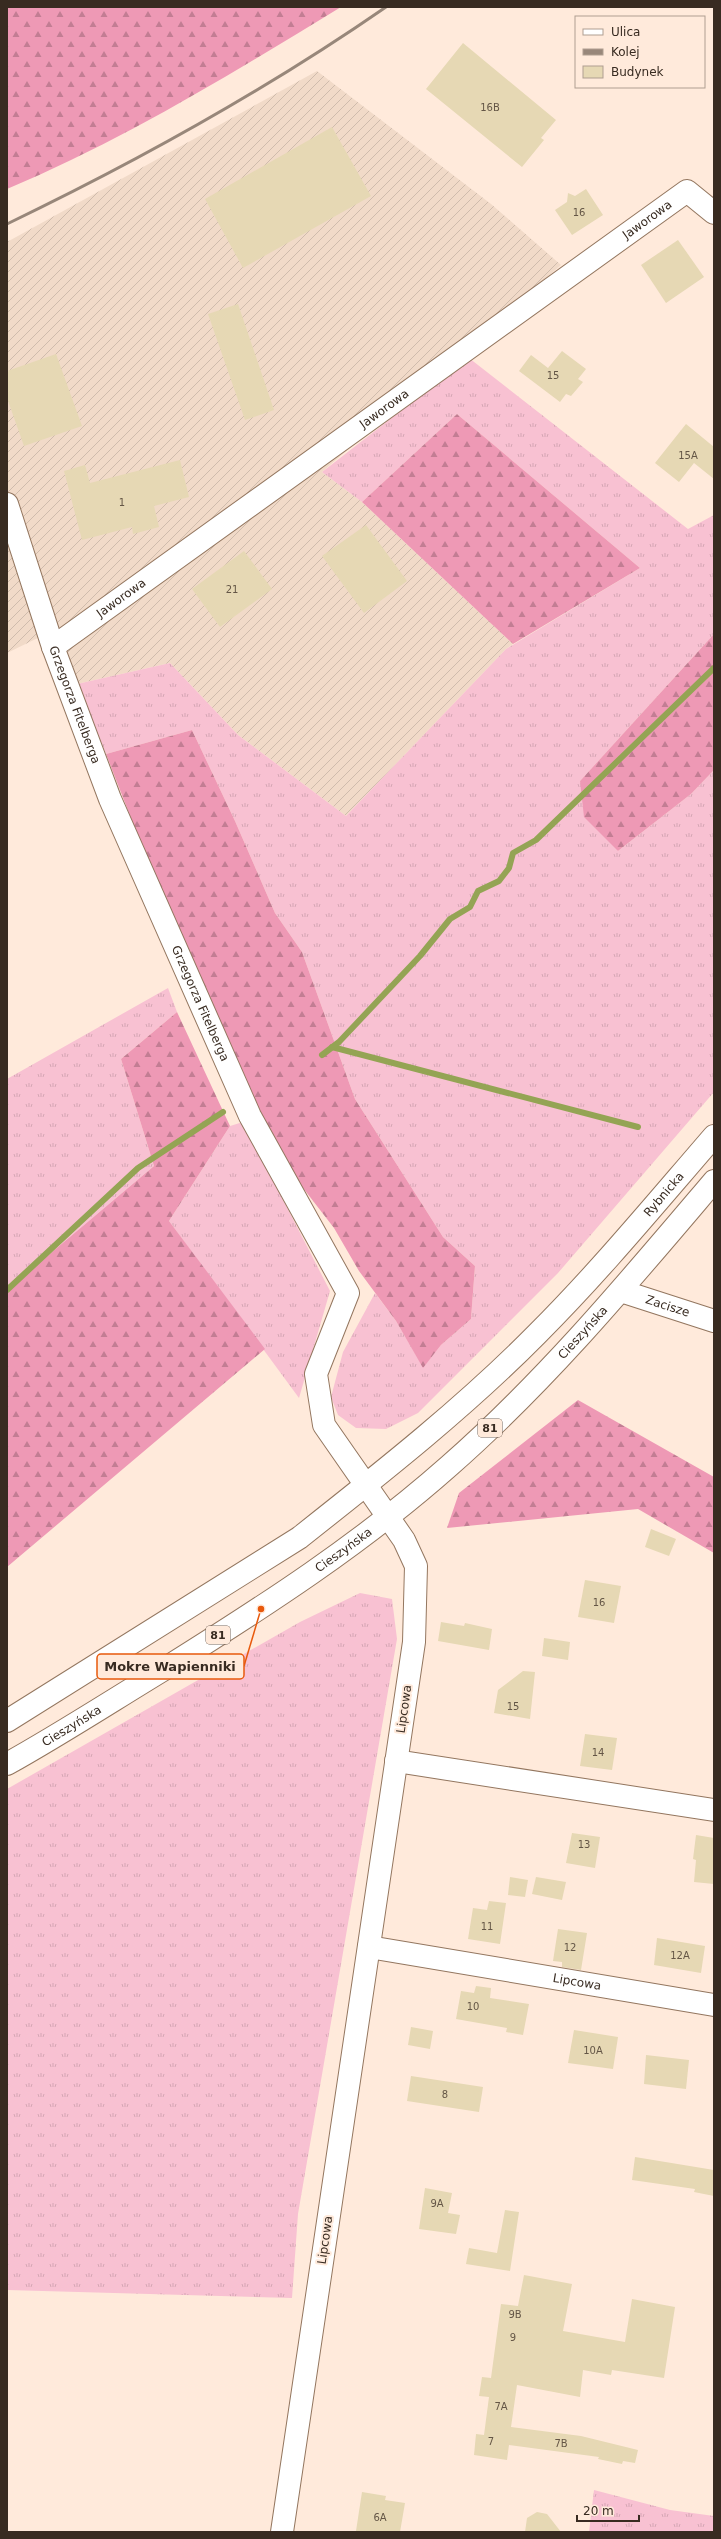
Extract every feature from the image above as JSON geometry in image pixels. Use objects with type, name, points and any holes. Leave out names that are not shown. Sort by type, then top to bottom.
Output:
[{"type":"street","name":"Jaworowa","points":[[53,647],[687,191],[714,213]]},
{"type":"street","name":"Grzegorza Fitelberga","points":[[7,504],[53,647],[110,799],[250,1116],[348,1293],[316,1374],[324,1425],[364,1485]]},
{"type":"street","name":"Rybnicka","points":[[364,1485],[434,1427],[537,1334],[614,1252],[714,1136]]},
{"type":"street","name":"81","points":[[627,1283],[714,1181]]},
{"type":"street","name":"Zacisze","points":[[627,1283],[714,1321]]},
{"type":"street","name":"Cieszyńska","points":[[7,1764],[261,1609],[388,1518],[450,1465],[533,1386],[627,1283]]},
{"type":"street","name":"Lipcowa","points":[[282,2532],[414,1642],[416,1566],[404,1540],[364,1485]]},
{"type":"street","points":[[7,1721],[299,1538],[364,1485]]},
{"type":"street","points":[[396,1761],[714,1810]]},
{"type":"street","name":"Lipcowa","points":[[369,1947],[714,2005]]},
{"type":"shaded area","points":[[317,71],[491,204],[561,265],[322,472],[362,502],[513,644],[506,649],[346,816],[238,735],[170,663],[77,684],[7,509],[7,242]]},
{"type":"shaded area","points":[[7,544],[46,634],[7,653]]},
{"type":"green space","points":[[7,7],[341,7],[219,81],[136,127],[51,170],[7,189]]},
{"type":"green space","points":[[469,358],[688,529],[714,515],[714,634],[580,781],[618,851],[691,794],[714,770],[714,1092],[558,1273],[418,1413],[386,1429],[356,1428],[338,1415],[331,1397],[343,1352],[375,1293],[396,1321],[423,1367],[441,1345],[471,1319],[475,1266],[443,1237],[355,1099],[302,952],[275,913],[235,821],[192,730],[106,754],[77,684],[170,663],[238,735],[346,816],[506,649],[640,568],[457,414],[362,502],[322,472]]},
{"type":"green space","points":[[457,414],[640,568],[513,644],[362,502]]},
{"type":"green space","points":[[714,634],[714,770],[691,794],[618,851],[584,817],[580,781]]},
{"type":"green space","points":[[192,730],[235,821],[275,913],[302,952],[355,1099],[443,1237],[475,1266],[471,1319],[441,1345],[423,1368],[396,1321],[359,1271],[334,1228],[293,1175],[268,1138],[193,959],[155,880],[106,754]]},
{"type":"green space","points":[[168,988],[177,1012],[121,1059],[154,1166],[7,1290],[7,1079]]},
{"type":"green space","points":[[177,1012],[230,1126],[169,1221],[265,1349],[7,1567],[7,1290],[154,1166],[121,1059]]},
{"type":"green space","points":[[243,1122],[330,1291],[299,1398],[169,1221],[230,1126]]},
{"type":"green space","points":[[578,1400],[714,1477],[714,1553],[638,1509],[447,1528],[459,1493]]},
{"type":"green space","points":[[360,1593],[392,1599],[397,1639],[298,2214],[292,2298],[7,2290],[7,1789],[300,1622]]},
{"type":"green space","points":[[594,2490],[670,2510],[714,2516],[714,2532],[589,2532]]},
{"type":"building","points":[[463,43],[556,120],[541,138],[544,140],[522,167],[426,89]]},
{"type":"building","points":[[332,127],[371,196],[243,268],[205,199]]},
{"type":"building","points":[[586,189],[603,215],[572,235],[555,210],[567,202],[568,193],[575,196]]},
{"type":"building","points":[[678,240],[704,277],[666,303],[641,265]]},
{"type":"building","points":[[238,304],[274,410],[245,420],[208,314]]},
{"type":"building","points":[[562,351],[586,369],[578,379],[583,382],[571,396],[566,394],[560,402],[519,371],[531,355],[548,368]]},
{"type":"building","points":[[56,354],[82,426],[24,446],[7,398],[7,371]]},
{"type":"building","points":[[686,424],[714,447],[714,479],[694,463],[679,482],[655,463]]},
{"type":"building","points":[[180,460],[189,497],[154,506],[159,527],[133,534],[132,527],[82,540],[64,471],[85,465],[90,483]]},
{"type":"building","points":[[366,525],[407,581],[364,613],[322,556]]},
{"type":"building","points":[[244,551],[272,589],[220,627],[192,589]]},
{"type":"building","points":[[651,1529],[676,1539],[669,1556],[645,1547]]},
{"type":"building","points":[[585,1580],[621,1586],[614,1623],[578,1617]]},
{"type":"building","points":[[441,1622],[464,1626],[465,1623],[492,1629],[489,1650],[438,1641]]},
{"type":"building","points":[[544,1638],[570,1642],[568,1660],[542,1656]]},
{"type":"building","points":[[523,1671],[535,1672],[530,1719],[494,1713],[498,1690]]},
{"type":"building","points":[[585,1734],[617,1738],[612,1770],[580,1766]]},
{"type":"building","points":[[572,1833],[600,1837],[595,1868],[566,1863]]},
{"type":"building","points":[[696,1835],[714,1838],[714,1884],[694,1882],[696,1860],[693,1859]]},
{"type":"building","points":[[510,1877],[528,1880],[525,1897],[508,1895]]},
{"type":"building","points":[[536,1877],[566,1882],[562,1900],[532,1894]]},
{"type":"building","points":[[489,1901],[506,1903],[500,1944],[468,1939],[473,1908],[487,1910]]},
{"type":"building","points":[[558,1929],[587,1933],[581,1970],[562,1967],[562,1962],[553,1961]]},
{"type":"building","points":[[657,1938],[705,1946],[701,1973],[654,1965]]},
{"type":"building","points":[[476,1986],[491,1988],[490,1998],[529,2004],[523,2035],[506,2032],[507,2028],[456,2019],[461,1991],[474,1993]]},
{"type":"building","points":[[411,2027],[433,2031],[430,2049],[408,2045]]},
{"type":"building","points":[[574,2030],[618,2037],[613,2069],[568,2063]]},
{"type":"building","points":[[646,2055],[689,2060],[686,2089],[644,2084]]},
{"type":"building","points":[[411,2076],[483,2087],[479,2112],[407,2101]]},
{"type":"building","points":[[635,2157],[714,2170],[714,2196],[694,2192],[695,2189],[632,2180]]},
{"type":"building","points":[[425,2188],[452,2193],[448,2213],[460,2215],[456,2234],[419,2229]]},
{"type":"building","points":[[505,2210],[519,2212],[510,2271],[466,2264],[469,2248],[497,2253]]},
{"type":"building","points":[[524,2275],[572,2284],[563,2331],[625,2342],[632,2299],[675,2307],[664,2378],[612,2370],[611,2375],[583,2370],[580,2397],[517,2385],[511,2427],[581,2436],[638,2450],[635,2463],[623,2461],[622,2464],[598,2459],[599,2457],[509,2445],[507,2460],[474,2455],[476,2434],[484,2435],[489,2397],[479,2396],[482,2377],[491,2378],[501,2304],[518,2306]]},
{"type":"building","points":[[362,2492],[386,2496],[385,2500],[405,2503],[400,2532],[356,2531]]},
{"type":"building","points":[[537,2512],[547,2514],[561,2532],[525,2532],[527,2518]]},
{"type":"waterway","points":[[322,1055],[339,1042],[420,956],[450,919],[470,907],[478,891],[499,881],[509,868],[513,853],[536,840],[714,668]]},
{"type":"waterway","points":[[332,1047],[638,1127]]},
{"type":"waterway","points":[[7,1290],[138,1168],[223,1112]]},
{"type":"railway","points":[[7,224],[105,175],[201,123],[295,67],[386,7]]},
{"type":"place","name":"Mokre Wapienniki","points":[[261,1609]]}]
